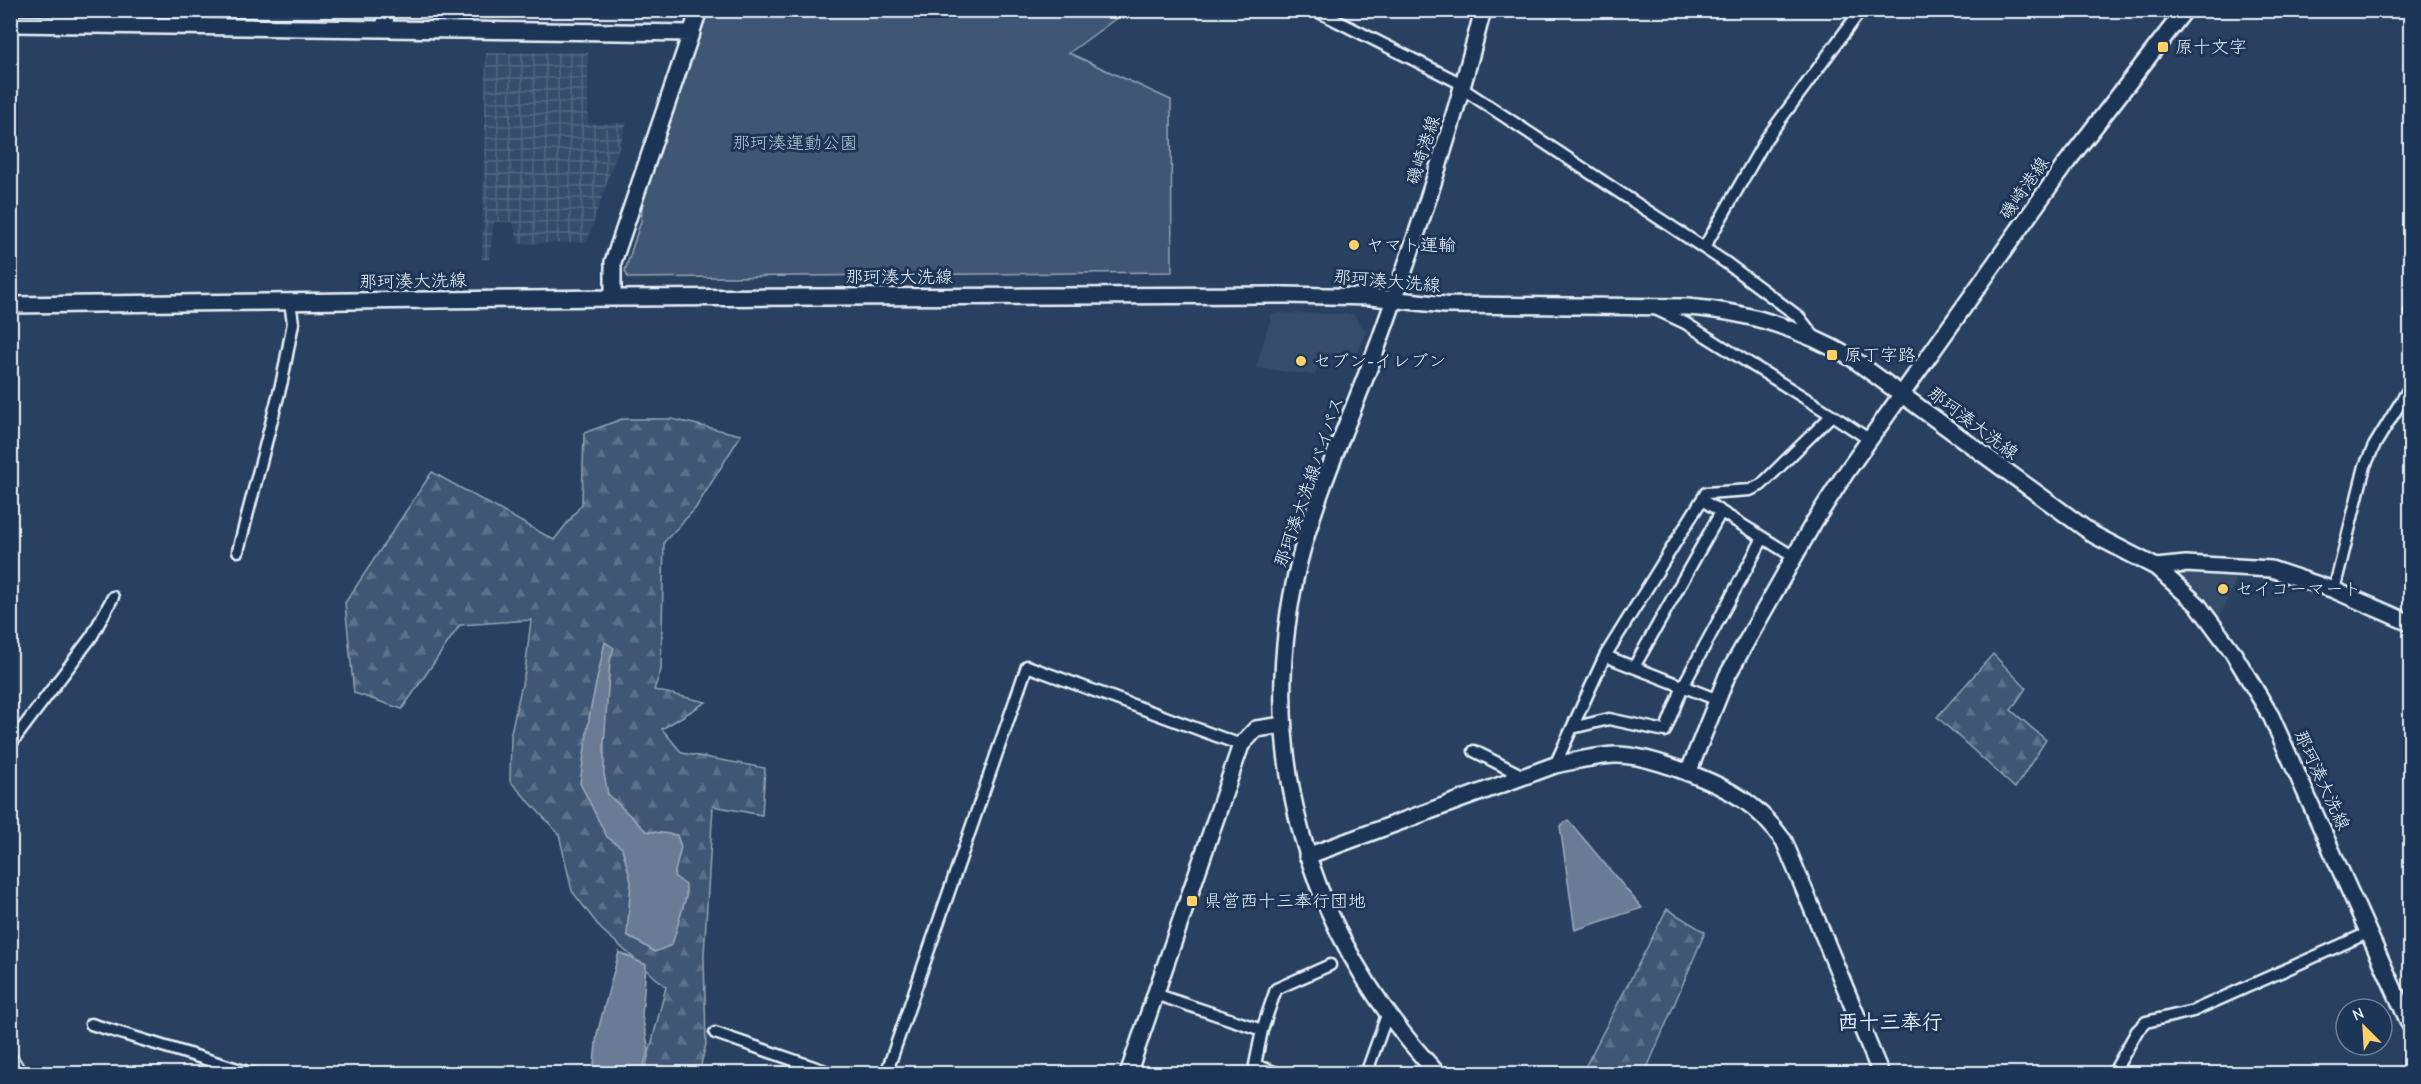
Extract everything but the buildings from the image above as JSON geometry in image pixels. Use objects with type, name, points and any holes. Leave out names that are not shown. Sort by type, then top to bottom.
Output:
[{"type":"highway","points":[[10,1064],[15,1074]]},
{"type":"main road","points":[[385,27],[386,10]]},
{"type":"main road","points":[[613,298],[613,262],[699,10]]},
{"type":"main road","name":"磯崎港線","points":[[1393,300],[1464,87],[1483,10]]},
{"type":"main road","name":"磯崎港線","points":[[1688,773],[1727,676],[1814,522],[2070,158],[2184,10]]},
{"type":"main road","points":[[10,24],[385,27],[692,33]]},
{"type":"main road","name":"那珂湊大洗線","points":[[10,305],[613,298],[1287,295],[1393,300],[1456,306],[1647,305],[1726,311],[1768,322],[1816,339],[1853,359],[2094,536],[2156,567],[2198,605],[2259,696],[2410,1020]]},
{"type":"main road","name":"那珂湊大洗線バイパス","points":[[1393,300],[1300,561],[1286,633],[1284,725],[1291,789],[1307,856],[1345,945],[1387,1015],[1438,1074]]},
{"type":"main road","points":[[2156,567],[2186,564],[2271,569],[2334,590],[2410,623]]},
{"type":"main road","points":[[1128,1074],[1241,745],[1256,729],[1284,725]]},
{"type":"main road","points":[[1307,856],[1555,765],[1617,755],[1653,762],[1688,773],[1745,800],[1767,819],[1784,841],[1881,1074]]},
{"type":"street","points":[[1315,10],[1464,87],[1704,248],[1799,317],[1816,339]]},
{"type":"street","points":[[1704,248],[1766,139],[1861,10]]},
{"type":"street","points":[[238,551],[282,381],[293,323],[290,302]]},
{"type":"street","points":[[1647,305],[1685,323],[1870,440]]},
{"type":"street","points":[[2334,590],[2365,466],[2374,446],[2410,387]]},
{"type":"street","points":[[1555,765],[1605,656],[1706,493],[1750,490],[1761,485],[1832,415]]},
{"type":"street","points":[[1701,500],[1794,557]]},
{"type":"street","points":[[1634,667],[1721,512]]},
{"type":"street","points":[[1572,728],[1609,719],[1665,731],[1683,686],[1763,538]]},
{"type":"street","points":[[10,745],[92,636],[113,597]]},
{"type":"street","points":[[1605,656],[1718,700]]},
{"type":"street","points":[[886,1074],[1027,666],[1241,745]]},
{"type":"street","points":[[1474,751],[1525,777]]},
{"type":"street","points":[[2113,1074],[2137,1031],[2146,1022],[2193,1011],[2370,932]]},
{"type":"street","points":[[1280,1074],[1255,1065],[1262,1030],[1276,989],[1330,964]]},
{"type":"street","points":[[1155,994],[1262,1030]]},
{"type":"street","points":[[1366,1074],[1387,1015]]},
{"type":"street","points":[[91,1024],[254,1074]]},
{"type":"street","points":[[715,1034],[834,1074]]},
{"type":"shaded area","points":[[386,10],[509,11],[506,19],[400,23],[386,13]]},
{"type":"shaded area","points":[[588,52],[588,124],[627,123],[587,242],[519,244],[513,222],[494,222],[489,259],[482,260],[486,53]]},
{"type":"shaded area","points":[[1272,313],[1353,314],[1366,332],[1357,355],[1322,353],[1315,375],[1256,368]]},
{"type":"shaded area","points":[[2187,569],[2240,570],[2218,621],[2180,580]]},
{"type":"shaded area","points":[[605,642],[614,648],[610,661],[604,744],[604,774],[608,794],[646,831],[677,835],[681,847],[674,876],[686,885],[686,897],[672,945],[655,952],[627,935],[631,881],[622,848],[607,837],[580,783],[590,712]]},
{"type":"shaded area","points":[[1568,820],[1642,908],[1575,930],[1560,826]]},
{"type":"shaded area","points":[[619,952],[646,965],[642,1016],[649,1050],[641,1073],[593,1073],[597,1034]]},
{"type":"green space","name":"那珂湊運動公園","points":[[699,11],[1126,11],[1069,53],[1171,100],[1172,272],[628,278],[625,271],[641,221],[645,174]]},
{"type":"green space","points":[[622,419],[672,419],[741,435],[695,509],[664,542],[661,670],[654,690],[706,702],[662,729],[682,753],[765,768],[762,815],[713,806],[704,955],[706,1044],[699,1073],[644,1073],[666,987],[601,929],[572,891],[559,834],[510,781],[511,732],[525,671],[531,620],[460,625],[402,709],[354,693],[345,603],[432,472],[554,540],[582,504],[584,433]]},
{"type":"green space","points":[[1993,654],[2026,688],[2011,710],[2046,740],[2015,788],[1937,717]]},
{"type":"green space","points":[[1667,909],[1705,932],[1645,1073],[1582,1073]]},
{"type":"place","name":"原十文字","points":[[2163,47]]},
{"type":"place","name":"ヤマト運輸","points":[[1354,245]]},
{"type":"place","name":"原丁字路","points":[[1832,355]]},
{"type":"place","name":"セブン-イレブン","points":[[1301,361]]},
{"type":"place","name":"セイコーマート","points":[[2223,589]]},
{"type":"place","name":"県営西十三奉行団地","points":[[1192,901]]},
{"type":"district","name":"西十三奉行","points":[[1890,1022]]}]
